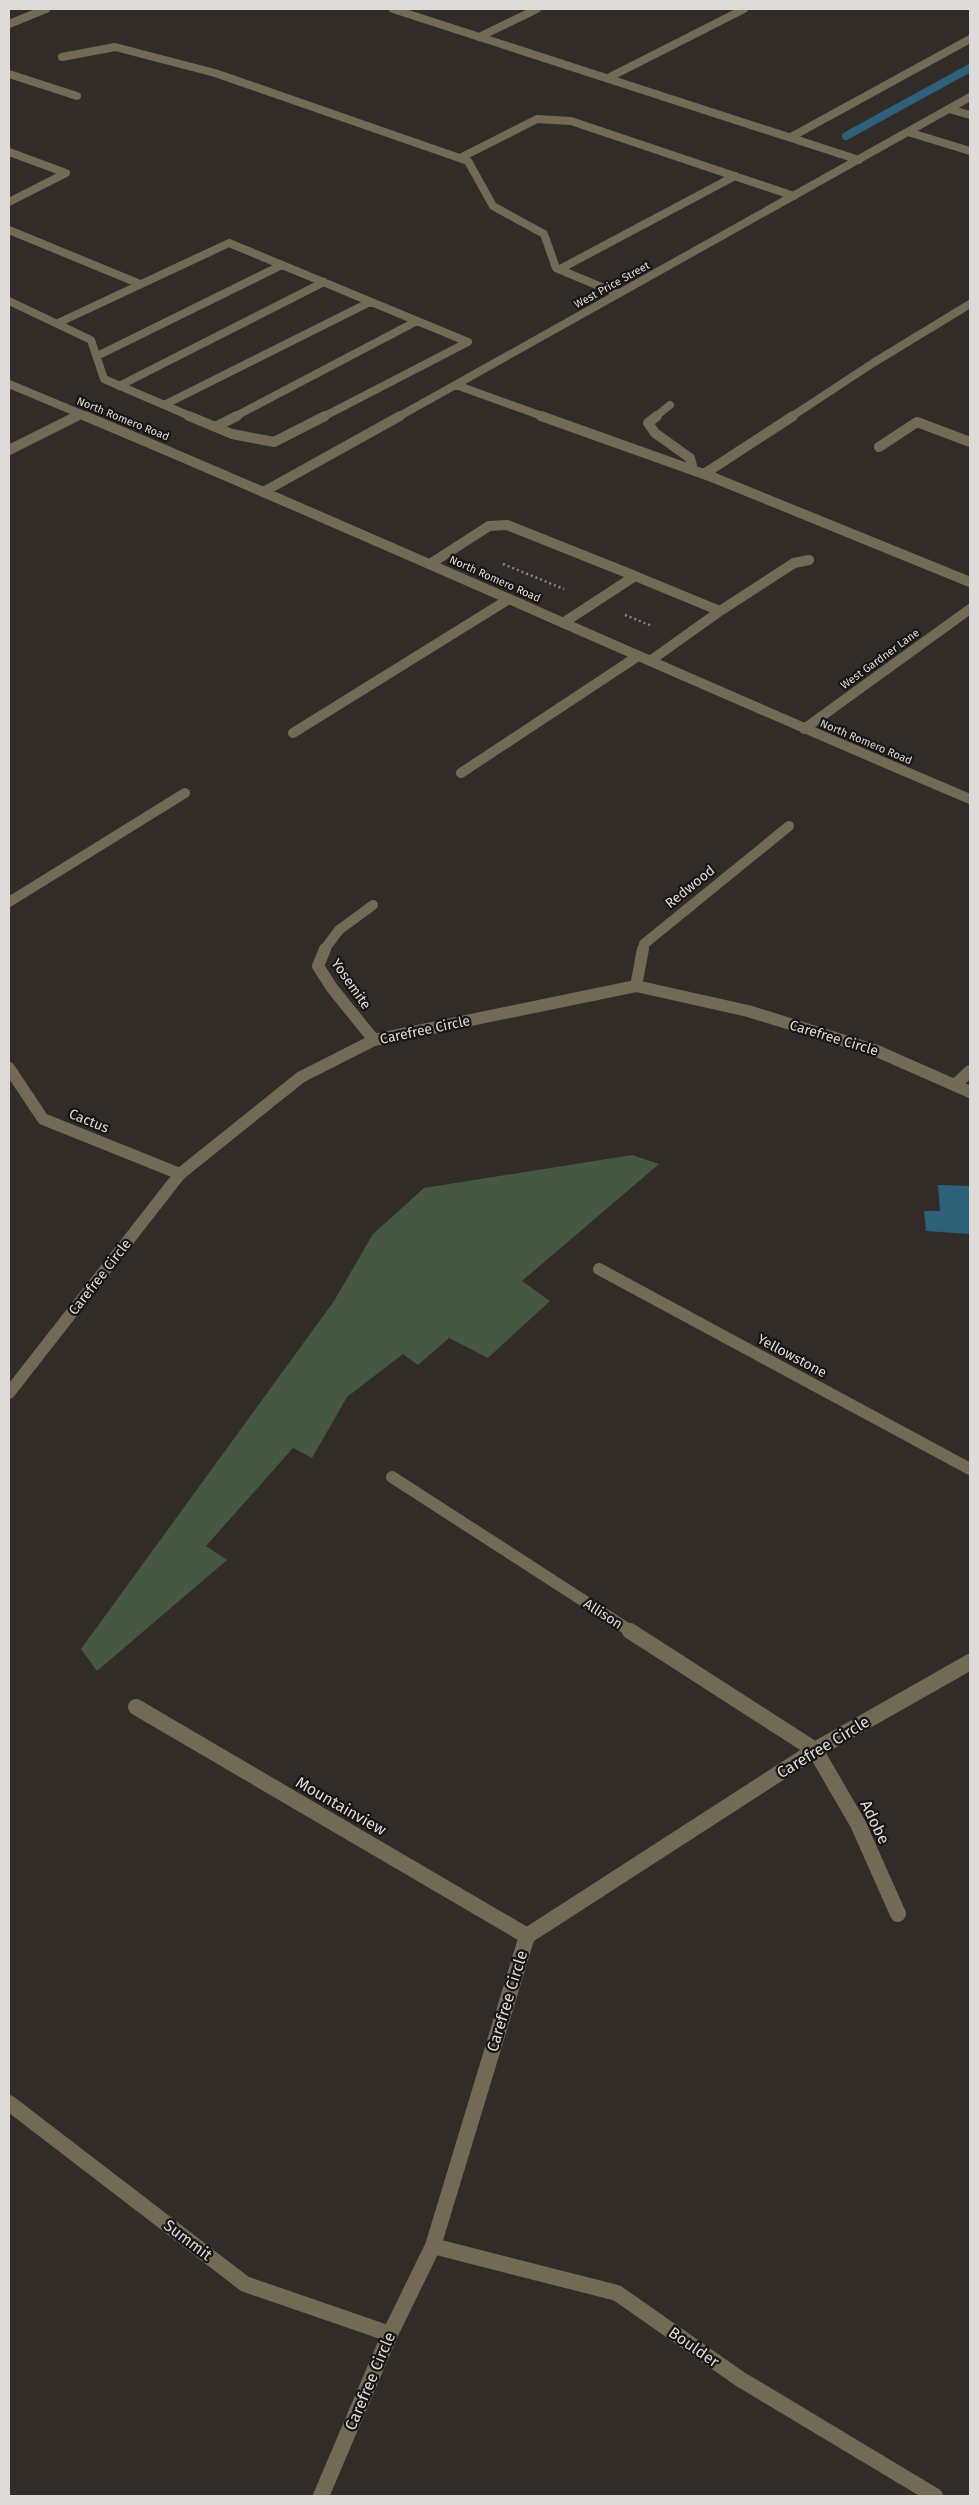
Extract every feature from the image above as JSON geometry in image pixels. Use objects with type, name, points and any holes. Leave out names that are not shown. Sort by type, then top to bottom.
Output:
[{"type":"street","points":[[9,24],[46,9]]},
{"type":"street","points":[[393,9],[859,160]]},
{"type":"street","points":[[479,37],[537,9]]},
{"type":"street","points":[[608,78],[744,9]]},
{"type":"street","points":[[790,138],[970,39]]},
{"type":"street","points":[[62,57],[115,48],[215,74],[468,161],[493,206],[544,234],[556,268],[618,294]]},
{"type":"street","points":[[9,74],[77,96]]},
{"type":"street","name":"West Price Street","points":[[265,491],[970,98]]},
{"type":"street","points":[[949,109],[970,115]]},
{"type":"street","points":[[460,158],[537,119],[571,121],[794,196]]},
{"type":"street","points":[[908,132],[970,152]]},
{"type":"street","points":[[9,152],[66,174],[9,202]]},
{"type":"street","points":[[560,270],[735,176]]},
{"type":"street","points":[[9,230],[140,284]]},
{"type":"street","points":[[9,301],[91,340],[104,379],[232,434],[274,442],[468,342],[229,243],[58,324]]},
{"type":"street","points":[[97,356],[282,265]]},
{"type":"street","points":[[119,386],[324,282]]},
{"type":"street","points":[[164,405],[370,302]]},
{"type":"street","points":[[704,474],[873,363],[970,304]]},
{"type":"street","points":[[215,427],[417,321]]},
{"type":"street","name":"North Romero Road","points":[[9,384],[78,415],[265,491],[804,729],[970,799]]},
{"type":"street","points":[[456,385],[704,474],[970,582]]},
{"type":"street","points":[[670,405],[648,423],[655,433],[690,458],[693,470]]},
{"type":"street","points":[[9,450],[78,415]]},
{"type":"street","points":[[879,447],[917,422],[970,442]]},
{"type":"street","points":[[430,564],[489,526],[507,525],[720,611]]},
{"type":"street","points":[[650,661],[720,611],[794,563],[809,560]]},
{"type":"street","points":[[563,623],[635,576]]},
{"type":"street","points":[[294,733],[509,599]]},
{"type":"street","name":"West Gardner Lane","points":[[804,729],[970,609]]},
{"type":"street","points":[[461,773],[638,656]]},
{"type":"street","points":[[12,897],[185,793]]},
{"type":"street","name":"Redwood","points":[[636,986],[644,944],[789,826]]},
{"type":"street","name":"Yosemite","points":[[373,904],[337,932],[322,950],[318,966],[332,988],[374,1040]]},
{"type":"street","name":"Carefree Circle","points":[[9,1393],[180,1174],[300,1077],[374,1040],[636,986],[748,1011],[877,1051],[970,1092]]},
{"type":"street","name":"Cactus","points":[[9,1068],[43,1118],[180,1174]]},
{"type":"street","points":[[955,1085],[970,1071]]},
{"type":"street","name":"Yellowstone","points":[[599,1269],[970,1469]]},
{"type":"street","name":"Allison","points":[[392,1477],[815,1750]]},
{"type":"street","name":"Carefree Circle","points":[[320,2496],[390,2334],[433,2246],[527,1936],[815,1750],[970,1662]]},
{"type":"street","name":"Mountainview","points":[[136,1708],[527,1936]]},
{"type":"street","name":"Adobe","points":[[815,1750],[858,1824],[898,1914]]},
{"type":"street","name":"Summit","points":[[9,2103],[246,2284],[390,2334]]},
{"type":"street","name":"Boulder","points":[[433,2246],[616,2293],[740,2379],[935,2496]]},
{"type":"green space","points":[[632,1155],[659,1164],[522,1281],[550,1301],[488,1358],[449,1338],[418,1365],[403,1354],[347,1397],[312,1458],[293,1448],[206,1546],[227,1560],[97,1671],[81,1649],[334,1301],[373,1234],[424,1188]]},
{"type":"water","points":[[938,1185],[970,1186],[970,1234],[926,1231],[924,1211],[940,1211]]},
{"type":"waterway","points":[[846,136],[970,68]]}]
